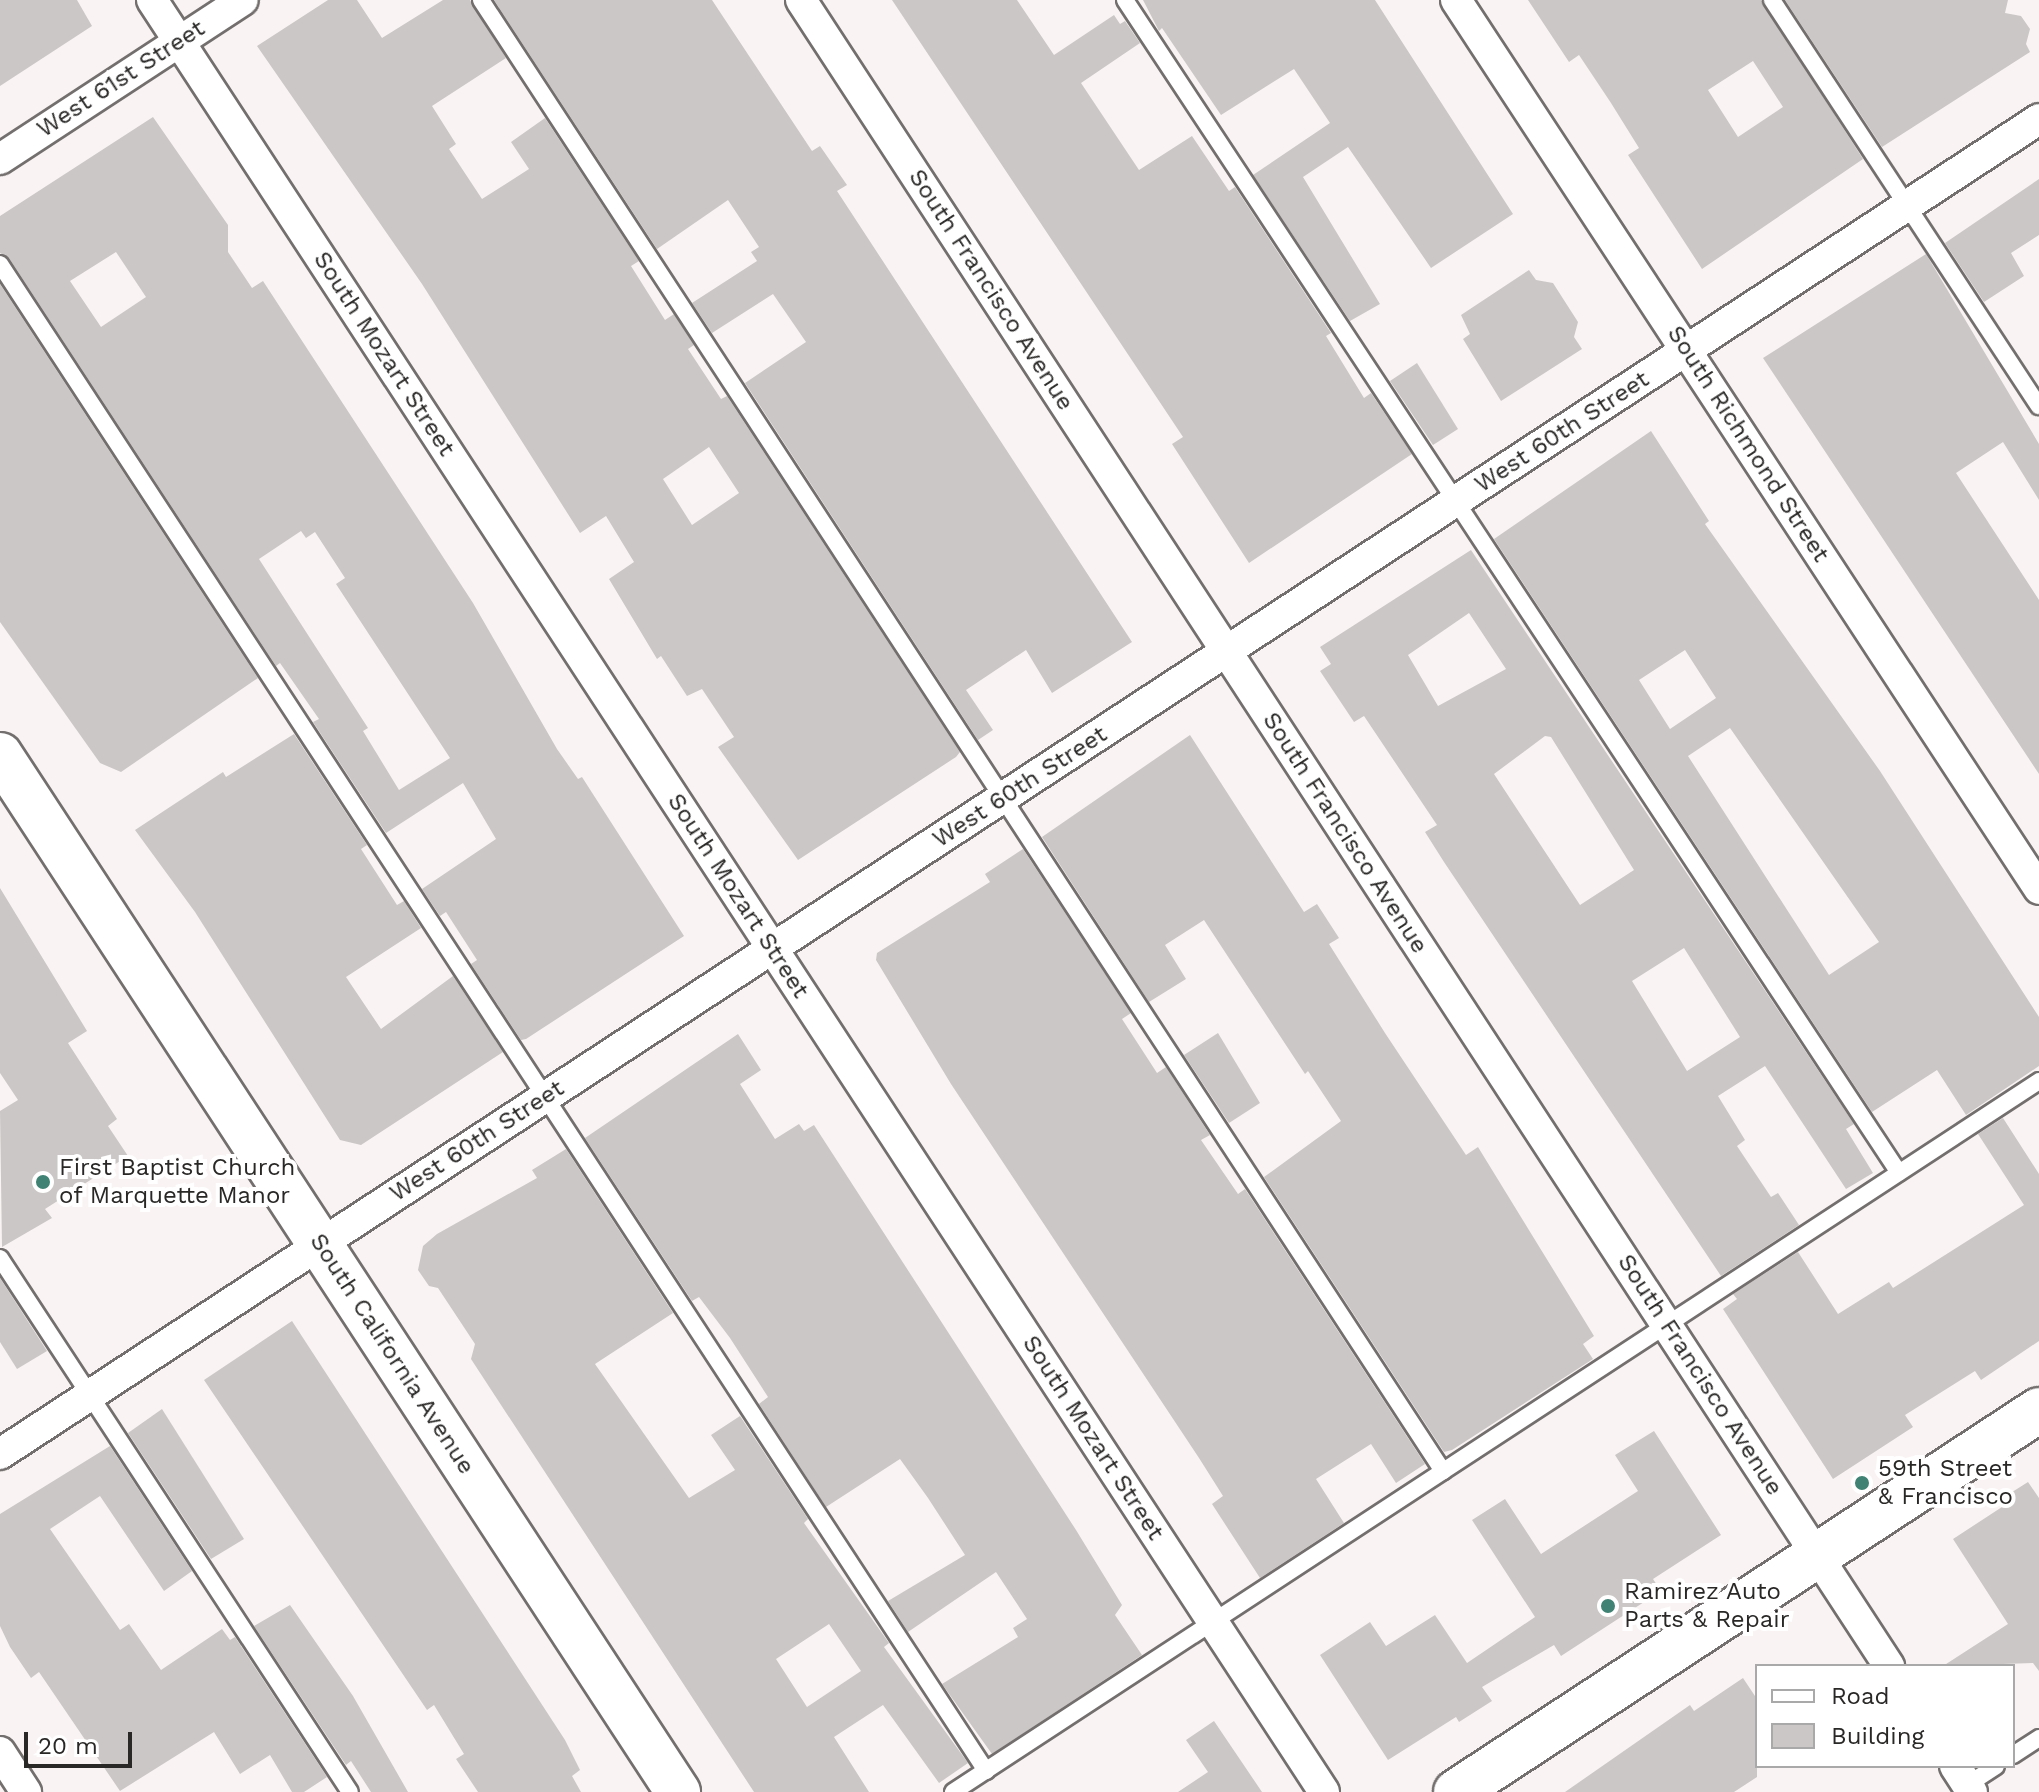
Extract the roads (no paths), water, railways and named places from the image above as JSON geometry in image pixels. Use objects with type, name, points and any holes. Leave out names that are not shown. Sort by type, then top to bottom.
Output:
[{"type":"street","name":"South Mozart Street","points":[[152,0],[1324,1792]]},
{"type":"street","name":"West 61st Street","points":[[0,159],[243,0]]},
{"type":"street","name":"South Francisco Avenue","points":[[801,0],[1888,1664]]},
{"type":"street","name":"South Richmond Street","points":[[1456,0],[2039,889]]},
{"type":"street","name":"West 60th Street","points":[[0,1454],[2039,119]]},
{"type":"street","name":"South California Avenue","points":[[0,755],[678,1792]]},
{"type":"street","points":[[1456,1792],[2039,1410]]},
{"type":"street","points":[[0,1752],[26,1792]]},
{"type":"lane","points":[[481,0],[1000,800],[1443,1471]]},
{"type":"lane","points":[[1125,0],[1899,1173]]},
{"type":"lane","points":[[1772,0],[2039,406]]},
{"type":"lane","points":[[0,264],[986,1771]]},
{"type":"lane","points":[[953,1792],[2039,1081]]},
{"type":"lane","points":[[0,1258],[350,1792]]},
{"type":"lane","points":[[2015,1754],[2039,1738]]},
{"type":"lane","points":[[1963,1784],[1992,1768]]},
{"type":"place","name":"First Baptist Church of Marquette Manor","points":[[43,1182]]},
{"type":"place","name":"59th Street & Francisco","points":[[1862,1483]]},
{"type":"place","name":"Ramirez Auto Parts & Repair","points":[[1608,1606]]}]
